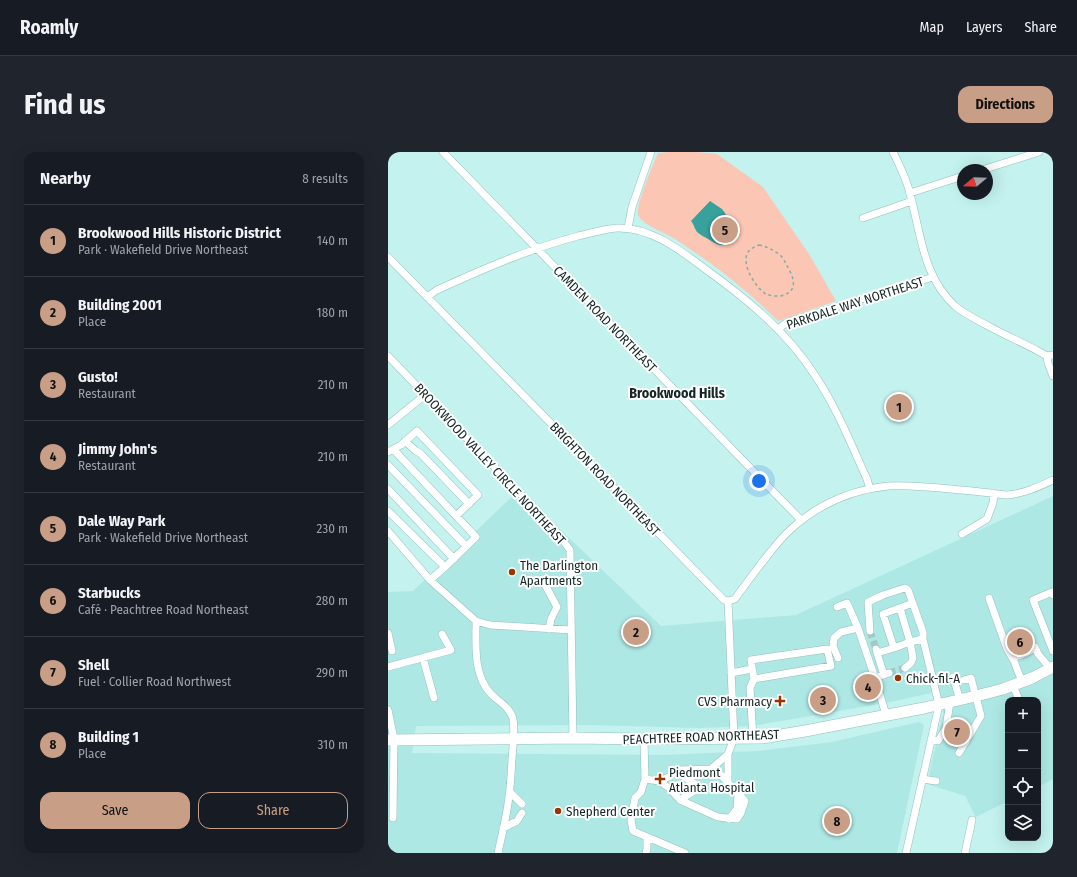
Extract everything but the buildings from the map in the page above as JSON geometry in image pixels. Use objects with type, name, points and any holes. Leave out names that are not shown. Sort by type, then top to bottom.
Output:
[{"type":"highway","name":"PEACHTREE ROAD NORTHEAST","points":[[391,739],[762,738],[805,732],[976,696],[1003,689],[1032,678],[1052,667]]},
{"type":"street","name":"CAMDEN ROAD NORTHEAST","points":[[443,152],[801,520]]},
{"type":"street","points":[[628,228],[632,207],[651,152]]},
{"type":"street","points":[[893,152],[905,177],[926,259],[933,277],[939,287],[947,297],[965,313],[1050,355],[1048,363],[1053,376]]},
{"type":"street","points":[[993,167],[1039,152]]},
{"type":"street","points":[[910,193],[957,178]]},
{"type":"street","points":[[863,218],[912,201]]},
{"type":"street","points":[[427,297],[437,290],[473,274],[536,249],[569,239],[616,228],[628,228],[652,235],[684,254],[734,290],[778,329],[804,358],[824,389],[867,479],[870,489]]},
{"type":"street","name":"BRIGHTON ROAD NORTHEAST","points":[[388,257],[724,600],[728,601]]},
{"type":"street","name":"PARKDALE WAY NORTHEAST","points":[[778,329],[786,323],[794,320],[933,277]]},
{"type":"street","name":"BROOKWOOD VALLEY CIRCLE NORTHEAST","points":[[388,356],[554,530],[570,550],[573,738]]},
{"type":"street","points":[[388,425],[425,395]]},
{"type":"street","points":[[430,580],[476,537],[390,450],[405,441],[417,431],[478,495],[456,516]]},
{"type":"street","points":[[405,441],[420,453],[469,504]]},
{"type":"street","points":[[388,465],[466,546]]},
{"type":"street","points":[[728,783],[728,754],[734,738],[728,601],[735,599],[789,531],[801,520],[835,500],[870,489],[889,486],[909,486],[1015,494],[1028,491],[1053,480]]},
{"type":"street","points":[[388,489],[454,559]]},
{"type":"street","points":[[962,534],[988,519],[993,503],[994,493]]},
{"type":"street","points":[[388,511],[445,567]]},
{"type":"street","points":[[388,531],[430,580],[476,621],[490,625],[571,630]]},
{"type":"street","points":[[542,579],[557,607],[551,619],[549,629]]},
{"type":"street","points":[[870,631],[868,602],[883,595],[905,588],[908,590],[923,632],[923,639],[939,704],[906,853]]},
{"type":"street","points":[[1053,595],[1052,592],[1033,600],[1053,651]]},
{"type":"street","points":[[989,598],[1007,649],[1012,657],[1018,683],[1019,697]]},
{"type":"street","points":[[837,607],[847,602],[858,628],[886,715]]},
{"type":"street","points":[[894,648],[883,614],[913,603]]},
{"type":"street","points":[[900,608],[913,658],[911,663],[905,668]]},
{"type":"street","points":[[476,621],[476,660],[479,672],[491,694],[509,711],[512,718],[514,739],[510,792],[498,853]]},
{"type":"street","points":[[838,658],[833,646],[834,638],[841,632],[858,628]]},
{"type":"street","points":[[388,633],[392,651]]},
{"type":"street","points":[[388,668],[451,650],[442,634]]},
{"type":"street","points":[[875,678],[887,674],[876,651],[894,648],[923,639]]},
{"type":"street","points":[[1012,657],[1020,657],[1035,647],[1038,654],[1052,667]]},
{"type":"street","points":[[753,738],[750,688],[754,679],[751,660],[827,649],[831,666],[754,679]]},
{"type":"street","points":[[423,658],[434,698]]},
{"type":"street","points":[[731,673],[752,669]]},
{"type":"street","points":[[931,739],[938,741],[946,728],[955,701],[953,677]]},
{"type":"street","points":[[958,753],[981,716],[971,678],[964,680]]},
{"type":"street","points":[[388,710],[391,739],[393,818]]},
{"type":"street","points":[[946,728],[966,742]]},
{"type":"street","points":[[644,739],[645,779],[641,792],[635,798],[630,820],[633,831],[685,853]]},
{"type":"street","points":[[711,769],[728,754]]},
{"type":"street","points":[[645,779],[659,781],[669,788],[680,800],[718,817],[737,819],[741,813],[744,801],[720,774],[711,769],[678,770],[671,776],[659,781]]},
{"type":"street","points":[[678,770],[684,777],[703,787],[680,800]]},
{"type":"street","points":[[669,788],[671,776]]},
{"type":"street","points":[[922,779],[936,781]]},
{"type":"street","points":[[510,792],[522,804]]},
{"type":"street","points":[[503,828],[517,821],[522,813]]},
{"type":"street","points":[[965,853],[972,820]]},
{"type":"street","points":[[646,853],[651,839]]},
{"type":"street","points":[[651,839],[651,853]]},
{"type":"path","points":[[759,245],[769,247],[782,257],[791,271],[794,280],[792,288],[786,294],[779,296],[766,294],[755,283],[747,268],[747,254],[752,248],[759,245]]},
{"type":"shaded area","points":[[658,153],[717,154],[763,187],[809,254],[836,301],[778,321],[753,297],[702,257],[675,239],[644,222],[638,214],[638,209],[645,184]]},
{"type":"shaded area","points":[[710,201],[722,209],[734,230],[734,237],[725,245],[719,245],[697,232],[691,221]]},
{"type":"shaded area","points":[[519,490],[661,626],[796,615],[1053,496],[1053,779],[1041,785],[1041,697],[1005,697],[1005,802],[976,817],[965,796],[927,784],[943,713],[940,691],[891,702],[752,726],[697,728],[593,725],[416,726],[412,753],[664,755],[758,751],[832,742],[919,722],[924,725],[897,853],[388,853],[388,592],[413,591]]},
{"type":"tunnel","points":[[870,631],[876,649]]},
{"type":"tunnel","points":[[889,673],[905,668]]},
{"type":"place","name":"Dale Way Park","points":[[725,230]]},
{"type":"place","name":"Brookwood Hills Historic District","points":[[899,407]]},
{"type":"place","name":"The Darlington Apartments","points":[[512,572]]},
{"type":"place","name":"Building 2001","points":[[636,632]]},
{"type":"place","name":"Starbucks","points":[[1020,642]]},
{"type":"place","name":"Chick-fil-A","points":[[898,678]]},
{"type":"place","name":"Jimmy John's","points":[[868,687]]},
{"type":"place","name":"Gusto!","points":[[823,700]]},
{"type":"place","name":"CVS Pharmacy","points":[[780,701]]},
{"type":"place","name":"Shell","points":[[957,732]]},
{"type":"place","name":"Piedmont Atlanta Hospital","points":[[660,779]]},
{"type":"place","name":"Shepherd Center","points":[[558,811]]},
{"type":"place","name":"Building 1","points":[[837,821]]},
{"type":"district","name":"Brookwood Hills","points":[[677,393]]}]
